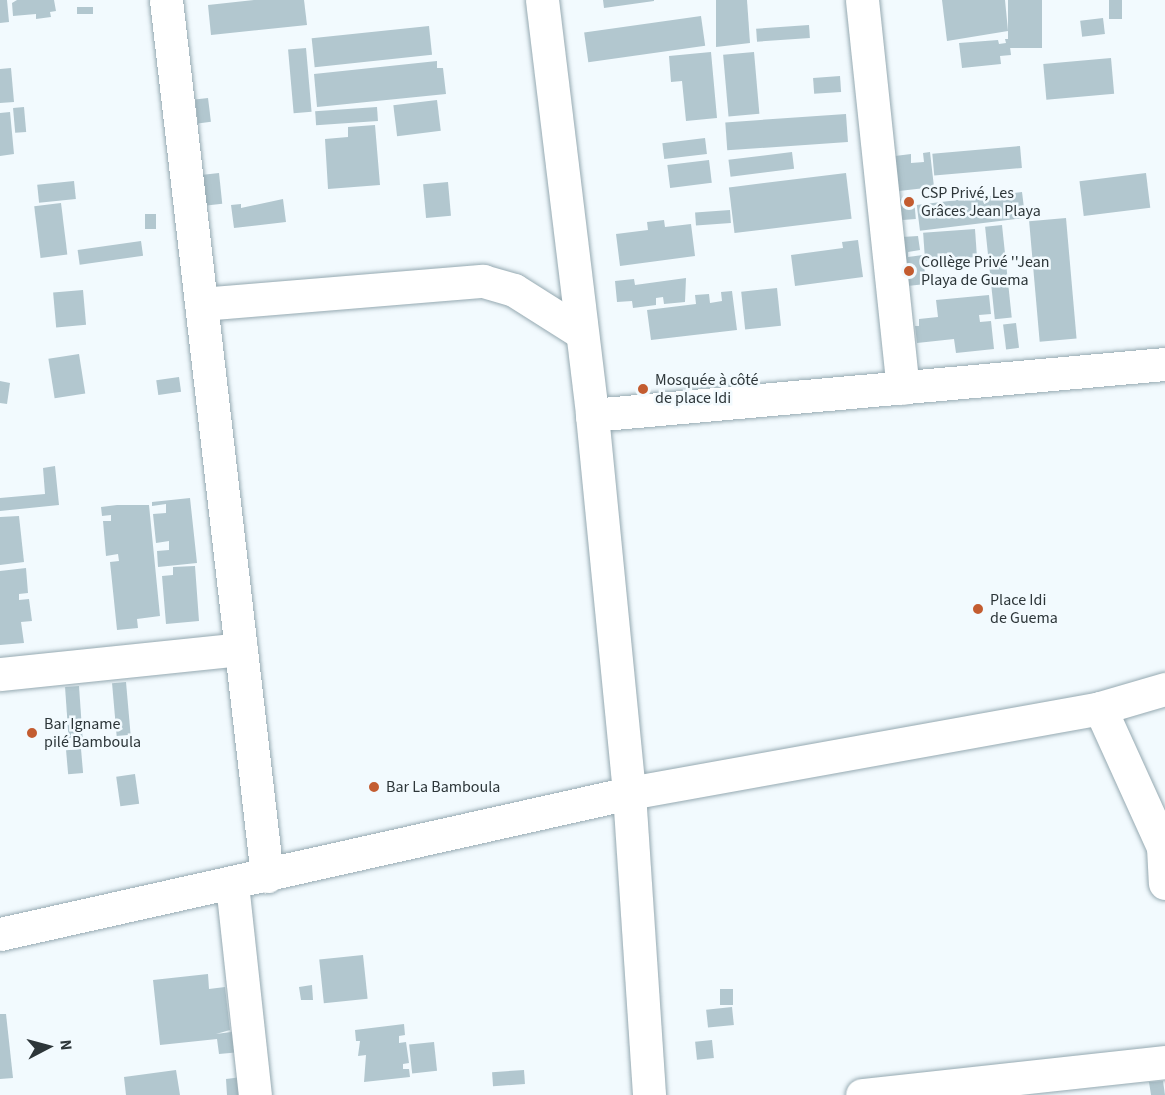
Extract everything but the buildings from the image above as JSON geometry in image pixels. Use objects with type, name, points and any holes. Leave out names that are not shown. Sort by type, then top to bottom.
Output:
[{"type":"street","points":[[166,0],[267,876]]},
{"type":"street","points":[[542,0],[592,415],[629,793],[649,1095]]},
{"type":"street","points":[[862,0],[903,388]]},
{"type":"street","points":[[201,303],[483,281],[514,290],[582,333]]},
{"type":"street","points":[[592,415],[1165,364]]},
{"type":"street","points":[[0,674],[241,649]]},
{"type":"street","points":[[0,934],[232,884],[629,793],[1100,708],[1165,689]]},
{"type":"street","points":[[1100,708],[1164,847],[1165,883]]},
{"type":"street","points":[[232,884],[255,1095]]},
{"type":"street","points":[[861,1095],[970,1090],[1165,1062]]},
{"type":"place","name":"CSP Privé, Les Grâces Jean Playa","points":[[909,202]]},
{"type":"place","name":"Collège Privé ''Jean Playa de Guema","points":[[909,271]]},
{"type":"place","name":"Mosquée à côté de place Idi","points":[[643,389]]},
{"type":"place","name":"Place Idi de Guema","points":[[978,609]]},
{"type":"place","name":"Bar Igname pilé Bamboula","points":[[32,733]]},
{"type":"place","name":"Bar La Bamboula","points":[[374,787]]}]
